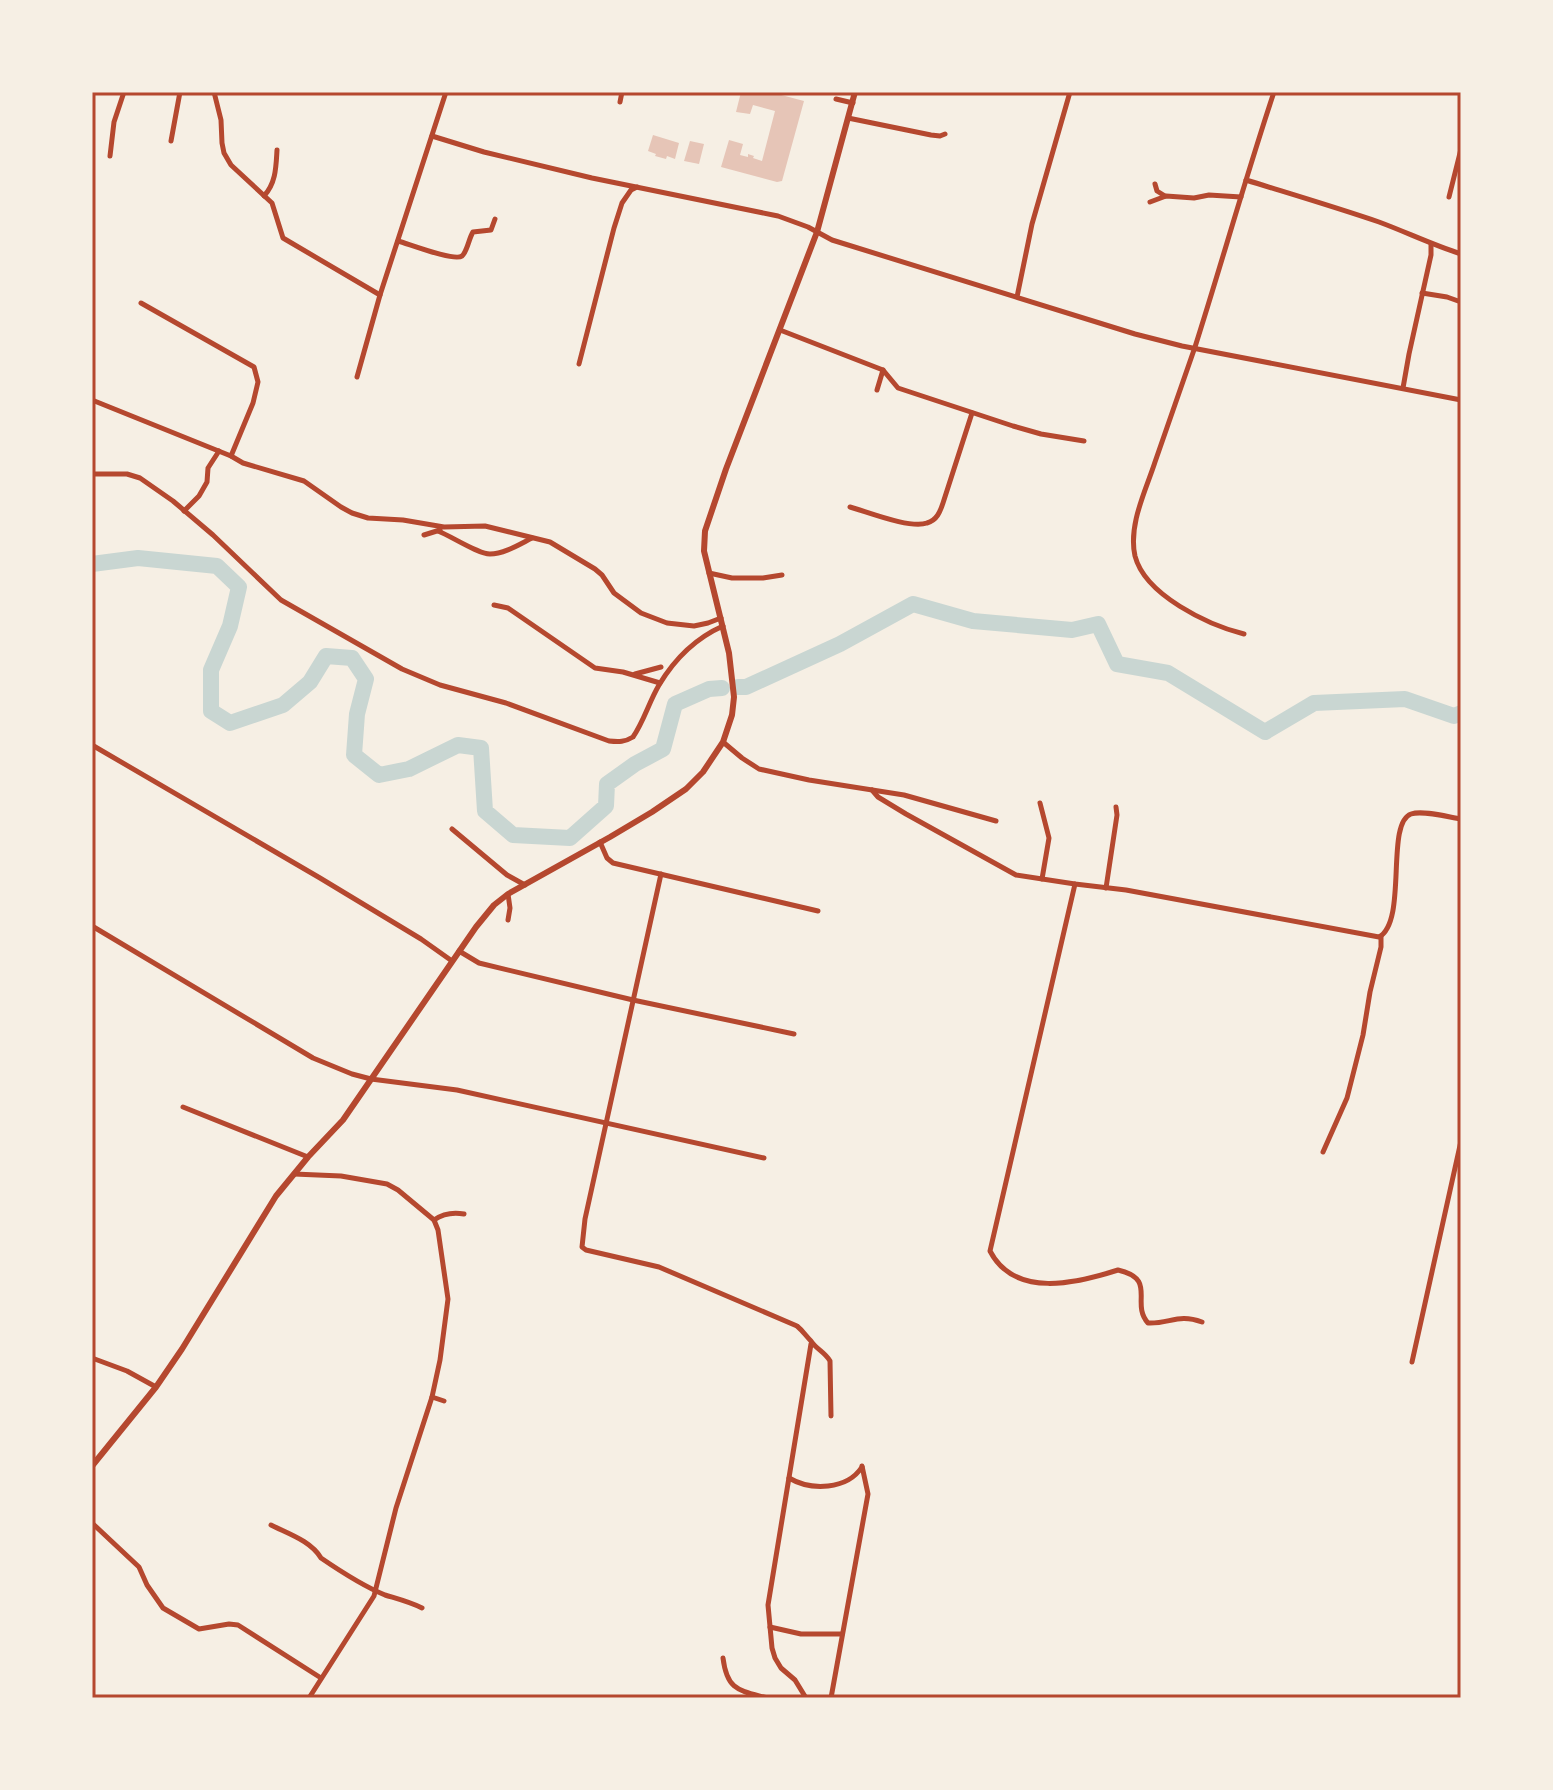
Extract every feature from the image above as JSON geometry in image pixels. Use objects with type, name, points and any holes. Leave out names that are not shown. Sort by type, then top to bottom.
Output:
[{"type":"street","points":[[110,156],[114,122],[124,92]]},
{"type":"street","points":[[171,141],[180,92]]},
{"type":"street","points":[[214,92],[224,153],[231,165],[272,203],[283,238],[380,295]]},
{"type":"street","points":[[357,377],[380,295],[446,92]]},
{"type":"street","points":[[620,102],[622,92]]},
{"type":"street","points":[[92,1466],[156,1387],[276,1196],[343,1120],[494,905],[686,789],[703,772],[723,742],[732,715],[732,673],[704,551],[705,531],[817,232],[855,92]]},
{"type":"street","points":[[1017,297],[1032,224],[1070,92]]},
{"type":"street","points":[[1244,634],[1164,596],[1141,571],[1134,552],[1134,530],[1274,92]]},
{"type":"street","points":[[836,99],[853,103]]},
{"type":"street","points":[[848,118],[931,135],[945,134]]},
{"type":"street","points":[[432,136],[592,178],[778,216],[832,240],[1135,334],[1461,400]]},
{"type":"street","points":[[1449,197],[1461,149]]},
{"type":"street","points":[[264,196],[274,181],[277,150]]},
{"type":"street","points":[[1246,180],[1359,215],[1461,254]]},
{"type":"street","points":[[1155,184],[1157,191],[1166,196]]},
{"type":"street","points":[[579,364],[622,203],[638,186]]},
{"type":"street","points":[[703,200],[704,192]]},
{"type":"street","points":[[1150,202],[1166,196],[1241,197]]},
{"type":"street","points":[[398,241],[459,258],[465,252],[473,232],[491,230],[495,219]]},
{"type":"street","points":[[1403,388],[1431,244]]},
{"type":"street","points":[[1422,293],[1461,302]]},
{"type":"street","points":[[141,303],[254,367],[258,382],[253,403],[231,456]]},
{"type":"street","points":[[780,330],[883,370],[898,388],[1041,434],[1084,441]]},
{"type":"street","points":[[877,390],[883,370]]},
{"type":"street","points":[[92,400],[243,463],[304,481],[352,513],[368,518],[403,520],[441,529],[476,550],[489,554],[533,537]]},
{"type":"street","points":[[850,507],[905,523],[929,523],[935,519],[972,413]]},
{"type":"street","points":[[184,511],[199,496],[207,482],[208,468],[219,451]]},
{"type":"street","points":[[92,474],[127,474],[140,478],[213,535],[281,600],[402,669],[440,685],[506,703],[594,736],[619,742],[633,737],[660,683],[678,659],[723,626]]},
{"type":"street","points":[[424,535],[441,529],[485,526],[533,537],[550,542],[595,569],[614,593],[649,617],[694,626],[721,618]]},
{"type":"street","points":[[709,573],[732,578],[782,575]]},
{"type":"street","points":[[494,605],[508,608],[595,668],[660,683]]},
{"type":"street","points":[[630,674],[661,667]]},
{"type":"street","points":[[723,742],[759,769],[904,795],[996,821]]},
{"type":"street","points":[[92,745],[320,878],[452,961]]},
{"type":"street","points":[[872,790],[906,814],[1008,872],[1371,936],[1381,936],[1387,930],[1404,818],[1418,813],[1461,819]]},
{"type":"street","points":[[1040,803],[1049,838],[1042,879]]},
{"type":"street","points":[[1106,888],[1116,807]]},
{"type":"street","points":[[452,829],[507,875],[525,885]]},
{"type":"street","points":[[600,842],[607,858],[613,863],[818,911]]},
{"type":"street","points":[[661,874],[585,1219],[583,1249],[659,1267],[797,1326],[830,1361],[831,1416]]},
{"type":"street","points":[[1075,884],[990,1251],[1002,1268],[1026,1280],[1044,1284],[1124,1271],[1140,1282],[1142,1314],[1148,1323],[1181,1317],[1202,1322]]},
{"type":"street","points":[[508,894],[508,920]]},
{"type":"street","points":[[92,926],[313,1058],[342,1070],[371,1079],[447,1088],[764,1158]]},
{"type":"street","points":[[1323,1152],[1347,1098],[1363,1035],[1381,936]]},
{"type":"street","points":[[459,951],[479,963],[794,1034]]},
{"type":"street","points":[[183,1107],[308,1157]]},
{"type":"street","points":[[1412,1362],[1461,1141]]},
{"type":"street","points":[[294,1174],[341,1176],[387,1184],[398,1190],[434,1220],[448,1299],[432,1397],[396,1508],[374,1596],[309,1698]]},
{"type":"street","points":[[434,1220],[442,1214],[464,1214]]},
{"type":"street","points":[[806,1698],[775,1658],[768,1605],[811,1344]]},
{"type":"street","points":[[92,1358],[127,1371],[156,1387]]},
{"type":"street","points":[[432,1397],[444,1401]]},
{"type":"street","points":[[789,1478],[806,1485],[828,1486],[840,1484],[862,1466],[868,1494],[831,1698]]},
{"type":"street","points":[[92,1523],[139,1567],[147,1585],[170,1613],[199,1629],[238,1625],[321,1678]]},
{"type":"street","points":[[271,1525],[307,1543],[326,1562],[376,1589],[422,1608]]},
{"type":"street","points":[[770,1627],[801,1634],[842,1634]]},
{"type":"street","points":[[723,1658],[727,1680],[731,1684],[767,1698]]},
{"type":"building","points":[[741,92],[770,92],[804,101],[782,181],[721,167],[729,140],[743,144],[740,155],[748,157],[748,154],[762,161],[775,111],[753,105],[750,114],[736,112]]},
{"type":"building","points":[[653,135],[679,143],[675,159],[655,156],[648,151]]},
{"type":"building","points":[[690,141],[704,144],[699,164],[684,161]]},
{"type":"waterway","points":[[92,564],[138,558],[217,566],[239,587],[230,626],[211,670],[211,711],[230,723],[283,705],[310,682],[326,656],[352,658],[366,679],[357,714],[354,755],[379,775],[409,769],[458,745],[481,748],[485,811],[513,835],[570,838],[606,806],[607,784],[663,749],[675,704],[709,689],[722,688]]},
{"type":"waterway","points":[[738,687],[746,687],[840,644],[913,604],[973,621],[1072,630],[1098,624],[1117,664],[1168,673],[1265,732],[1314,703],[1405,699],[1454,716],[1461,713]]}]
